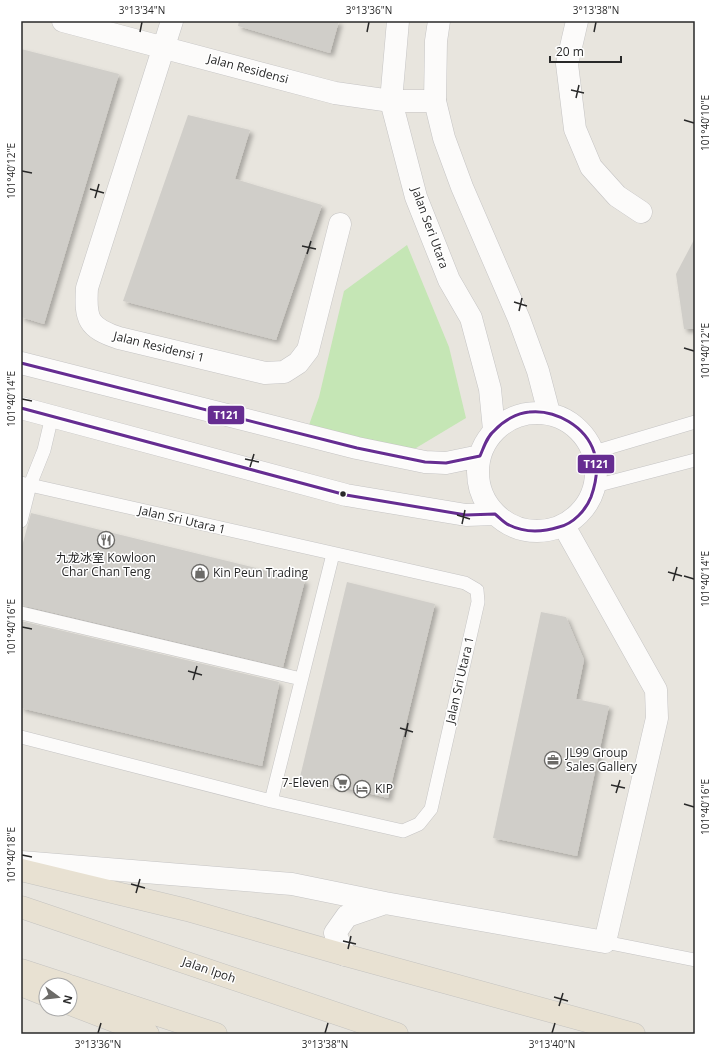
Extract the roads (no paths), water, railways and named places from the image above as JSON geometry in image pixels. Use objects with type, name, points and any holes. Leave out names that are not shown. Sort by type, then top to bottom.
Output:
[{"type":"highway","points":[[21,870],[188,910],[345,955],[634,1034]]},
{"type":"highway","name":"Jalan Ipoh","points":[[21,907],[397,1034]]},
{"type":"highway","points":[[21,970],[42,977]]},
{"type":"highway","points":[[21,985],[38,992]]},
{"type":"highway","points":[[78,989],[216,1034]]},
{"type":"highway","points":[[78,1007],[148,1034]]},
{"type":"street","name":"Jalan Residensi","points":[[63,21],[335,92],[391,101],[435,101]]},
{"type":"street","name":"Jalan Residensi 1","points":[[172,21],[88,288],[86,303],[90,322],[103,333],[119,338],[265,373],[284,372],[298,362],[308,350],[340,224]]},
{"type":"street","name":"Jalan Seri Utara","points":[[398,21],[391,101],[416,197],[449,280],[471,318],[490,389],[494,430]]},
{"type":"street","points":[[439,21],[436,41],[435,101],[444,138],[462,187],[519,319],[538,371],[549,413]]},
{"type":"street","points":[[577,21],[567,64],[575,129],[590,168],[617,196],[641,212]]},
{"type":"street","points":[[21,363],[357,448],[425,462],[446,463],[480,456]]},
{"type":"street","points":[[21,408],[346,494],[466,515],[494,514]]},
{"type":"street","points":[[530,412],[549,413],[568,421],[584,434],[594,452],[597,469],[595,486],[589,502],[578,516],[564,526],[546,531],[527,531],[509,525],[494,514],[483,496],[478,477],[480,456],[486,442],[494,430],[511,418],[530,412]]},
{"type":"street","points":[[21,862],[292,884],[384,903],[605,942],[656,718],[656,690],[564,526]]},
{"type":"street","points":[[345,955],[335,933],[347,916],[384,903]]},
{"type":"lane","points":[[21,521],[25,484],[44,450],[52,416]]},
{"type":"lane","points":[[594,452],[695,422]]},
{"type":"lane","points":[[595,486],[695,460]]},
{"type":"lane","name":"Jalan Sri Utara 1","points":[[21,737],[271,801],[403,831],[419,824],[431,809],[478,602],[477,590],[465,583],[25,484]]},
{"type":"lane","points":[[271,801],[334,554]]},
{"type":"lane","points":[[21,614],[301,679]]},
{"type":"lane","points":[[605,942],[695,960]]},
{"type":"place","name":"九龙冰室 Kowloon Char Chan Teng","points":[[106,540]]},
{"type":"place","name":"Kin Peun Trading","points":[[200,573]]},
{"type":"place","name":"JL99 Group Sales Gallery","points":[[553,760]]},
{"type":"place","name":"7-Eleven","points":[[342,783]]},
{"type":"place","name":"KIP","points":[[362,789]]}]
